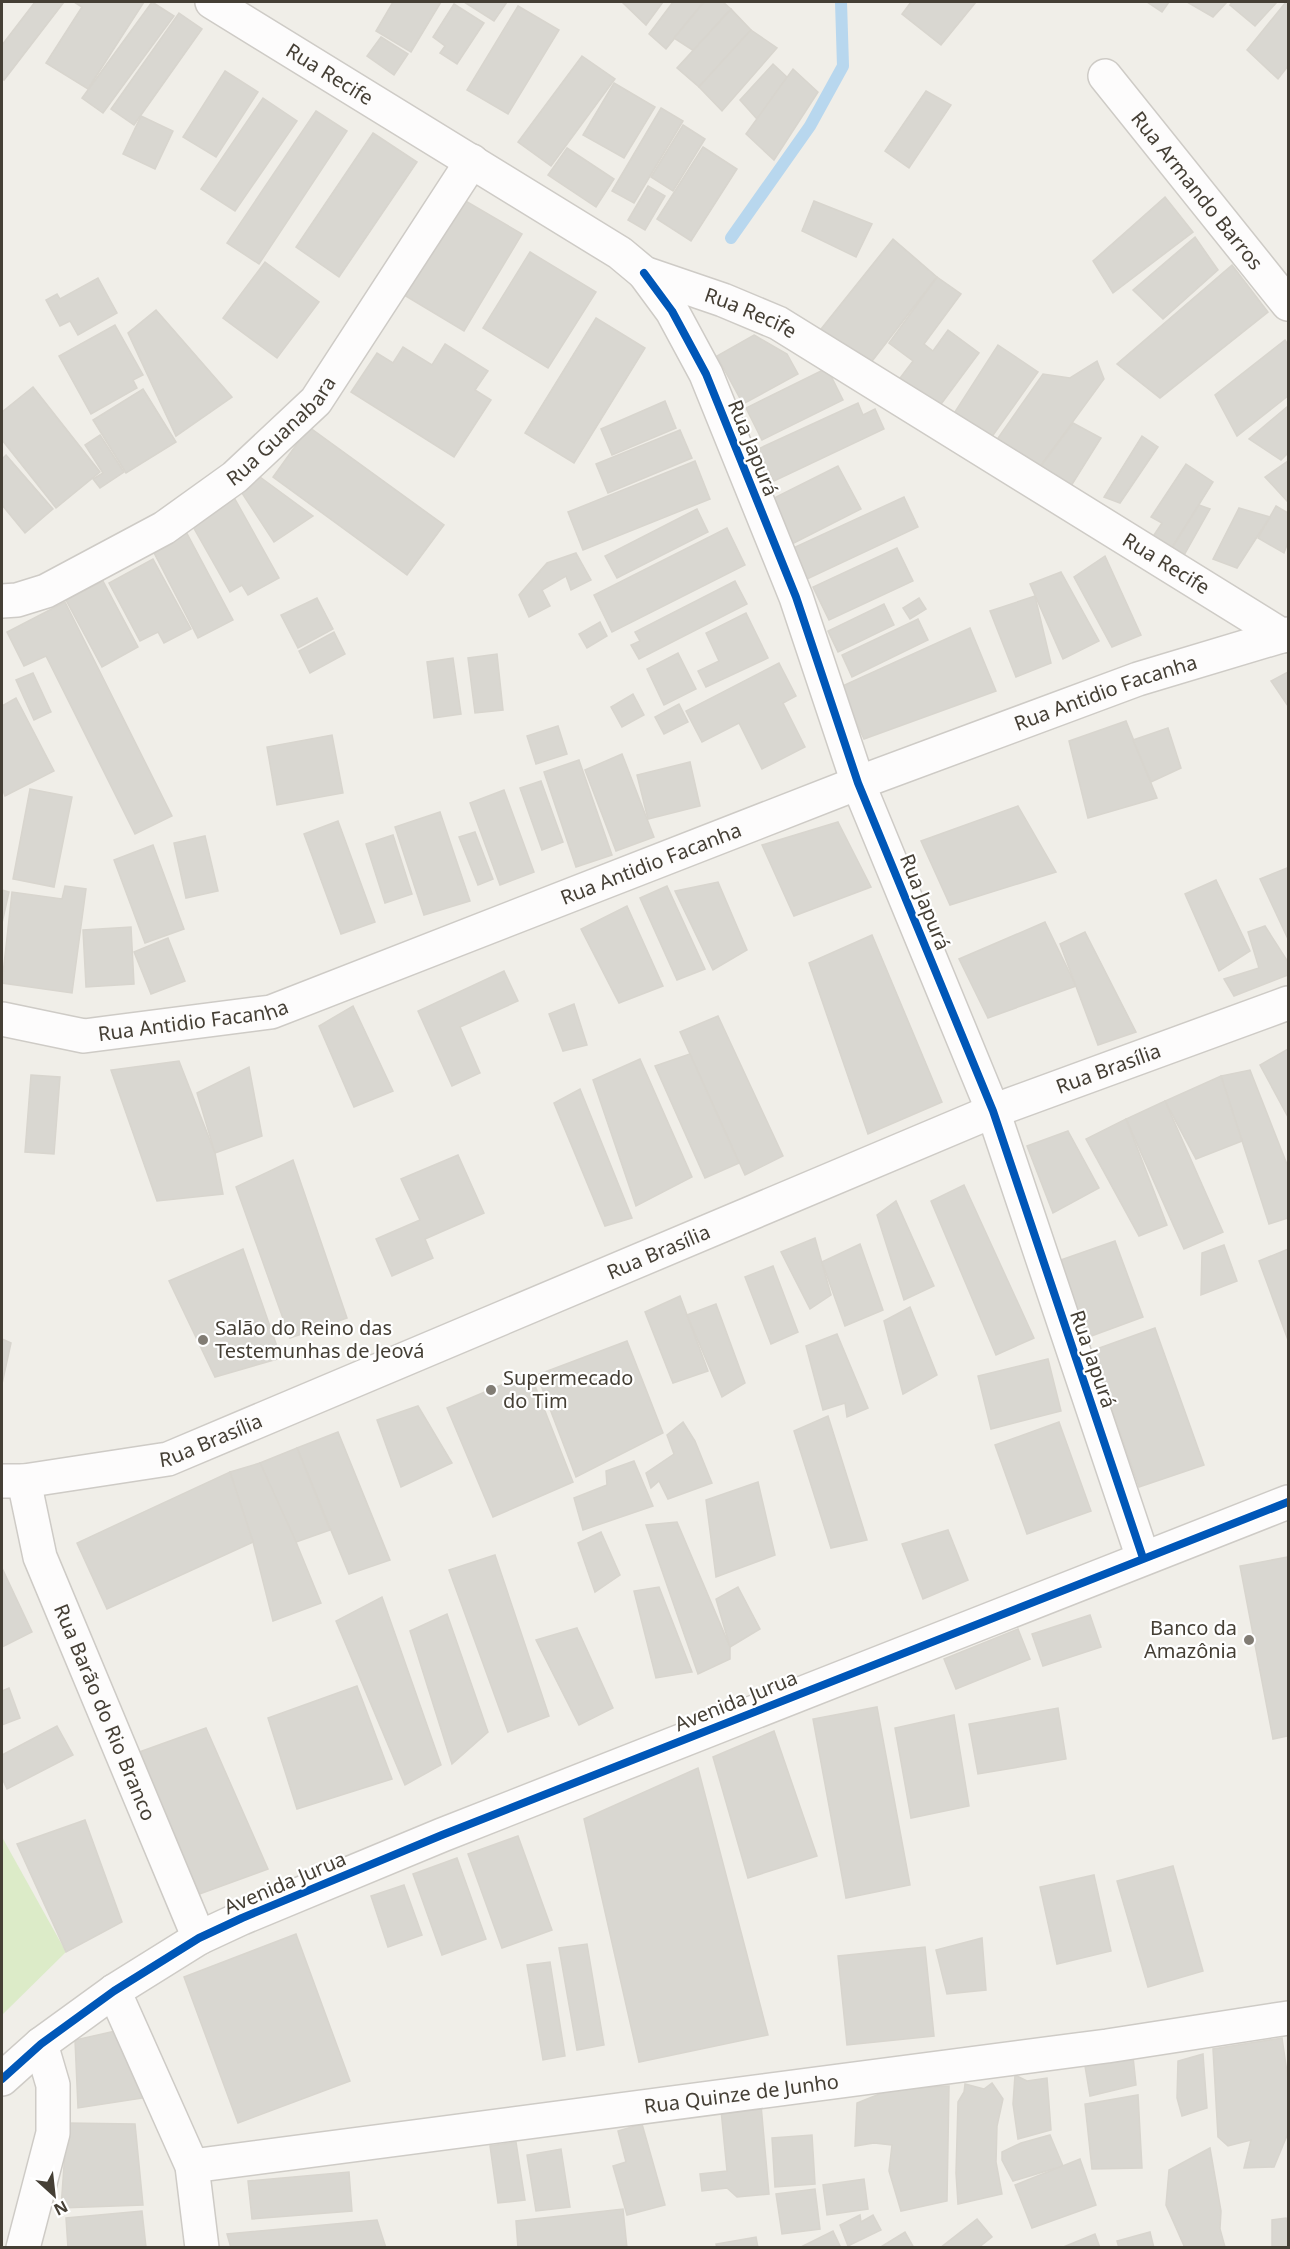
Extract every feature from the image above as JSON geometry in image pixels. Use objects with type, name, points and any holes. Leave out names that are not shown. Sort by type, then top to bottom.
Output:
[{"type":"street","name":"Rua Recife","points":[[212,2],[620,253],[644,273],[723,300],[778,323],[1286,635]]},
{"type":"street","name":"Rua Armando Barros","points":[[1105,76],[1288,304]]},
{"type":"street","name":"Rua Guanabara","points":[[2,601],[16,600],[46,591],[164,528],[243,470],[316,401],[472,161]]},
{"type":"street","name":"Rua Japurá","points":[[644,273],[672,311],[706,374],[796,597],[858,783],[993,1112],[1143,1558]]},
{"type":"street","name":"Rua Antidio Facanha","points":[[2,1019],[84,1036],[271,1012],[858,783],[1138,679],[1286,635]]},
{"type":"street","name":"Rua Brasília","points":[[13,1481],[168,1459],[993,1112],[1288,1003]]},
{"type":"street","name":"Rua Barão do Rio Branco","points":[[13,1481],[40,1557],[199,1938]]},
{"type":"street","name":"Avenida Jurua","points":[[2,2079],[41,2044],[114,1991],[199,1938],[242,1918],[453,1830],[1288,1502]]},
{"type":"street","points":[[114,1991],[192,2166],[202,2247]]},
{"type":"street","name":"Rua Quinze de Junho","points":[[192,2166],[1107,2046],[1288,2018]]},
{"type":"street","points":[[23,2247],[53,2133],[53,2085],[41,2044]]},
{"type":"green space","points":[[2,1837],[66,1952],[2,2015]]},
{"type":"building","points":[[35,2],[64,2],[4,80],[2,78],[2,45]]},
{"type":"building","points":[[74,2],[144,2],[88,89],[46,63],[82,7]]},
{"type":"building","points":[[152,2],[174,16],[103,113],[82,98]]},
{"type":"building","points":[[393,2],[441,2],[411,52],[376,31]]},
{"type":"building","points":[[464,2],[507,2],[494,21]]},
{"type":"building","points":[[622,2],[663,2],[646,25]]},
{"type":"building","points":[[673,2],[704,2],[666,49],[649,34]]},
{"type":"building","points":[[704,2],[723,2],[731,9],[694,51],[674,38]]},
{"type":"building","points":[[911,2],[976,2],[941,45],[902,14]]},
{"type":"building","points":[[1147,2],[1169,2],[1162,12]]},
{"type":"building","points":[[1187,2],[1227,2],[1213,17]]},
{"type":"building","points":[[1232,2],[1277,2],[1255,26],[1230,5]]},
{"type":"building","points":[[1288,2],[1288,66],[1278,79],[1247,50]]},
{"type":"building","points":[[454,4],[484,23],[457,64],[440,53],[445,46],[433,37]]},
{"type":"building","points":[[518,6],[559,30],[508,114],[467,90]]},
{"type":"building","points":[[731,9],[751,30],[699,87],[677,68]]},
{"type":"building","points":[[179,13],[202,29],[134,125],[111,109]]},
{"type":"building","points":[[751,30],[777,48],[722,111],[699,87]]},
{"type":"building","points":[[381,37],[408,54],[394,75],[367,56]]},
{"type":"building","points":[[582,56],[615,79],[551,166],[518,142]]},
{"type":"building","points":[[773,64],[787,77],[757,119],[740,100]]},
{"type":"building","points":[[793,69],[818,92],[774,160],[746,134]]},
{"type":"building","points":[[225,71],[258,92],[216,157],[183,137]]},
{"type":"building","points":[[614,83],[655,107],[624,158],[583,135]]},
{"type":"building","points":[[926,91],[951,105],[909,168],[885,151]]},
{"type":"building","points":[[263,98],[297,121],[235,211],[201,189]]},
{"type":"building","points":[[661,108],[683,121],[634,203],[612,191]]},
{"type":"building","points":[[316,111],[347,131],[259,264],[227,243]]},
{"type":"building","points":[[141,116],[173,131],[155,169],[123,154]]},
{"type":"building","points":[[683,125],[705,139],[673,191],[651,177]]},
{"type":"building","points":[[373,133],[417,162],[339,277],[296,247]]},
{"type":"building","points":[[703,147],[737,169],[691,241],[657,219]]},
{"type":"building","points":[[567,148],[614,179],[596,207],[548,175]]},
{"type":"building","points":[[648,186],[665,196],[645,230],[628,220]]},
{"type":"building","points":[[457,196],[522,234],[464,331],[399,292]]},
{"type":"building","points":[[1165,197],[1193,232],[1113,293],[1093,261]]},
{"type":"building","points":[[814,201],[872,224],[856,257],[802,231]]},
{"type":"building","points":[[1195,237],[1218,270],[1163,319],[1133,290]]},
{"type":"building","points":[[893,239],[937,277],[873,360],[864,366],[817,334]]},
{"type":"building","points":[[530,252],[596,292],[548,368],[483,328]]},
{"type":"building","points":[[265,262],[319,302],[277,358],[223,318]]},
{"type":"building","points":[[1232,265],[1268,312],[1160,398],[1117,364]]},
{"type":"building","points":[[937,277],[961,294],[924,344],[933,351],[948,330],[979,353],[936,411],[897,382],[913,361],[889,343]]},
{"type":"building","points":[[98,278],[117,313],[78,335],[70,321],[60,326],[46,300],[57,294],[60,299]]},
{"type":"building","points":[[156,310],[232,397],[176,436],[128,333]]},
{"type":"building","points":[[596,318],[645,348],[574,463],[525,433]]},
{"type":"building","points":[[115,325],[143,375],[133,380],[137,388],[91,414],[59,356]]},
{"type":"building","points":[[754,335],[787,354],[798,374],[743,404],[717,356]]},
{"type":"building","points":[[1285,340],[1288,345],[1288,396],[1237,436],[1215,395]]},
{"type":"building","points":[[445,344],[488,371],[475,390],[491,400],[454,457],[351,392],[377,353],[393,363],[403,347],[432,365]]},
{"type":"building","points":[[998,345],[1038,372],[991,438],[953,415]]},
{"type":"building","points":[[1097,361],[1104,379],[1034,475],[991,448],[1043,374],[1070,378]]},
{"type":"building","points":[[827,368],[843,400],[762,440],[746,408]]},
{"type":"building","points":[[33,387],[100,472],[56,508],[2,440],[2,412]]},
{"type":"building","points":[[143,389],[176,442],[126,473],[93,420]]},
{"type":"building","points":[[665,401],[676,428],[612,455],[601,429]]},
{"type":"building","points":[[858,403],[863,415],[875,409],[884,429],[774,481],[758,449]]},
{"type":"building","points":[[1288,406],[1288,453],[1281,460],[1249,439]]},
{"type":"building","points":[[1073,423],[1101,438],[1066,494],[1034,475]]},
{"type":"building","points":[[309,427],[444,525],[407,575],[273,477]]},
{"type":"building","points":[[680,430],[692,458],[608,493],[596,464]]},
{"type":"building","points":[[100,435],[124,472],[100,488],[93,479],[103,473],[85,445]]},
{"type":"building","points":[[1142,436],[1158,447],[1120,503],[1104,497]]},
{"type":"building","points":[[6,455],[53,509],[25,533],[2,505],[2,459]]},
{"type":"building","points":[[695,461],[710,499],[583,550],[568,512]]},
{"type":"building","points":[[1288,461],[1288,502],[1265,477]]},
{"type":"building","points":[[1186,464],[1213,482],[1165,559],[1146,547],[1162,523],[1151,517]]},
{"type":"building","points":[[838,466],[861,509],[790,545],[768,501]]},
{"type":"building","points":[[260,477],[313,516],[274,542],[240,490]]},
{"type":"building","points":[[231,492],[279,578],[248,595],[242,585],[230,592],[187,516]]},
{"type":"building","points":[[904,497],[918,527],[807,579],[793,548]]},
{"type":"building","points":[[1199,505],[1210,509],[1179,564],[1165,559]]},
{"type":"building","points":[[1276,506],[1288,513],[1288,542],[1284,553],[1258,538]]},
{"type":"building","points":[[1239,508],[1270,517],[1237,568],[1213,559]]},
{"type":"building","points":[[697,509],[708,532],[617,578],[605,556]]},
{"type":"building","points":[[183,526],[233,620],[198,638],[149,543]]},
{"type":"building","points":[[727,528],[745,565],[612,632],[594,595]]},
{"type":"building","points":[[897,548],[913,581],[829,620],[813,587]]},
{"type":"building","points":[[576,553],[591,580],[571,590],[566,576],[542,590],[550,606],[529,617],[519,595],[547,563]]},
{"type":"building","points":[[1105,556],[1141,635],[1112,647],[1074,577]]},
{"type":"building","points":[[153,559],[191,629],[164,643],[158,632],[140,641],[109,583]]},
{"type":"building","points":[[1061,572],[1099,641],[1063,659],[1030,584]]},
{"type":"building","points":[[103,581],[138,647],[102,667],[66,600]]},
{"type":"building","points":[[735,581],[747,604],[639,659],[631,645],[640,641],[635,632]]},
{"type":"building","points":[[1035,596],[1051,663],[1016,677],[990,611]]},
{"type":"building","points":[[317,598],[333,629],[298,648],[281,615]]},
{"type":"building","points":[[919,598],[926,609],[910,619],[903,608]]},
{"type":"building","points":[[65,602],[172,816],[135,834],[46,656],[24,666],[7,632]]},
{"type":"building","points":[[884,604],[894,625],[838,652],[828,631]]},
{"type":"building","points":[[746,613],[768,658],[706,687],[698,671],[719,661],[706,633]]},
{"type":"building","points":[[918,619],[928,640],[852,677],[842,655]]},
{"type":"building","points":[[600,622],[607,636],[587,648],[579,634]]},
{"type":"building","points":[[970,628],[996,691],[864,739],[840,687]]},
{"type":"building","points":[[334,632],[345,654],[310,673],[299,651]]},
{"type":"building","points":[[678,653],[696,689],[664,705],[647,669]]},
{"type":"building","points":[[497,654],[503,710],[475,713],[468,658]]},
{"type":"building","points":[[453,658],[461,714],[434,718],[427,662]]},
{"type":"building","points":[[779,663],[796,696],[783,703],[805,747],[762,769],[739,723],[702,742],[686,711]]},
{"type":"building","points":[[1288,672],[1288,706],[1271,681]]},
{"type":"building","points":[[33,673],[51,712],[34,720],[16,680]]},
{"type":"building","points":[[633,694],[644,715],[622,727],[611,707]]},
{"type":"building","points":[[16,698],[54,771],[5,796],[2,788],[2,706]]},
{"type":"building","points":[[679,704],[688,722],[664,734],[655,717]]},
{"type":"building","points":[[1126,721],[1157,798],[1088,818],[1069,741]]},
{"type":"building","points":[[558,726],[567,754],[536,764],[527,736]]},
{"type":"building","points":[[1168,728],[1181,768],[1151,782],[1133,740]]},
{"type":"building","points":[[332,735],[343,793],[277,805],[267,747]]},
{"type":"building","points":[[622,754],[654,837],[616,851],[585,770]]},
{"type":"building","points":[[579,760],[612,855],[576,867],[544,772]]},
{"type":"building","points":[[690,762],[700,806],[648,819],[637,775]]},
{"type":"building","points":[[541,781],[563,842],[542,850],[520,788]]},
{"type":"building","points":[[30,789],[72,797],[54,887],[13,879]]},
{"type":"building","points":[[504,790],[534,872],[500,885],[470,803]]},
{"type":"building","points":[[1018,806],[1056,872],[950,905],[921,841]]},
{"type":"building","points":[[440,812],[470,901],[424,915],[395,827]]},
{"type":"building","points":[[338,821],[375,922],[341,934],[304,834]]},
{"type":"building","points":[[838,822],[871,887],[794,916],[762,845]]},
{"type":"building","points":[[475,832],[493,879],[478,885],[459,837]]},
{"type":"building","points":[[393,835],[412,894],[385,903],[366,844]]},
{"type":"building","points":[[205,836],[218,891],[186,898],[174,843]]},
{"type":"building","points":[[153,845],[184,929],[145,943],[114,860]]},
{"type":"building","points":[[1287,868],[1288,872],[1288,939],[1260,879]]},
{"type":"building","points":[[1216,880],[1250,951],[1219,971],[1185,894]]},
{"type":"building","points":[[718,882],[747,950],[713,970],[675,891]]},
{"type":"building","points":[[65,886],[86,889],[72,993],[2,983],[12,892],[62,899]]},
{"type":"building","points":[[667,886],[705,969],[677,980],[640,898]]},
{"type":"building","points":[[2,890],[9,892],[2,923]]},
{"type":"building","points":[[627,906],[663,986],[619,1003],[581,929]]},
{"type":"building","points":[[1045,922],[1076,986],[988,1018],[959,959]]},
{"type":"building","points":[[1265,926],[1288,962],[1288,975],[1234,996],[1224,979],[1259,968],[1248,932]]},
{"type":"building","points":[[131,927],[134,984],[86,987],[83,930]]},
{"type":"building","points":[[1085,932],[1136,1032],[1098,1045],[1060,944]]},
{"type":"building","points":[[872,935],[942,1102],[868,1134],[809,963]]},
{"type":"building","points":[[168,938],[185,981],[151,994],[134,952]]},
{"type":"building","points":[[504,971],[518,1001],[460,1027],[480,1073],[452,1086],[418,1011]]},
{"type":"building","points":[[574,1004],[587,1045],[563,1051],[549,1014]]},
{"type":"building","points":[[353,1006],[393,1091],[354,1107],[319,1026]]},
{"type":"building","points":[[718,1016],[783,1156],[745,1175],[680,1032]]},
{"type":"building","points":[[1288,1049],[1288,1117],[1260,1065]]},
{"type":"building","points":[[690,1054],[739,1163],[705,1178],[655,1066]]},
{"type":"building","points":[[640,1059],[692,1177],[636,1206],[593,1080]]},
{"type":"building","points":[[179,1061],[215,1153],[223,1194],[157,1201],[111,1070]]},
{"type":"building","points":[[249,1067],[262,1136],[215,1153],[197,1093]]},
{"type":"building","points":[[1250,1070],[1288,1167],[1288,1218],[1269,1224],[1221,1076]]},
{"type":"building","points":[[31,1075],[60,1077],[54,1154],[25,1152]]},
{"type":"building","points":[[1221,1076],[1242,1141],[1196,1159],[1165,1101]]},
{"type":"building","points":[[580,1089],[632,1218],[605,1226],[554,1103]]},
{"type":"building","points":[[1165,1101],[1223,1232],[1184,1249],[1126,1119]]},
{"type":"building","points":[[1126,1119],[1167,1225],[1139,1236],[1086,1139]]},
{"type":"building","points":[[1068,1131],[1099,1188],[1053,1213],[1027,1146]]},
{"type":"building","points":[[458,1155],[484,1213],[425,1239],[433,1258],[392,1276],[376,1239],[420,1220],[401,1179]]},
{"type":"building","points":[[293,1160],[347,1318],[290,1338],[236,1187]]},
{"type":"building","points":[[964,1185],[1034,1338],[996,1355],[931,1201]]},
{"type":"building","points":[[896,1201],[934,1286],[904,1300],[877,1215]]},
{"type":"building","points":[[815,1238],[831,1295],[810,1309],[781,1252]]},
{"type":"building","points":[[1115,1241],[1143,1317],[1086,1338],[1058,1261]]},
{"type":"building","points":[[860,1244],[883,1310],[845,1326],[822,1262]]},
{"type":"building","points":[[1224,1245],[1237,1281],[1201,1295],[1202,1253]]},
{"type":"building","points":[[243,1249],[281,1358],[215,1377],[169,1281]]},
{"type":"building","points":[[1288,1249],[1288,1340],[1259,1261]]},
{"type":"building","points":[[773,1266],[798,1332],[771,1344],[745,1277]]},
{"type":"building","points":[[680,1296],[708,1371],[673,1383],[645,1312]]},
{"type":"building","points":[[716,1304],[745,1383],[722,1397],[687,1315]]},
{"type":"building","points":[[910,1307],[937,1375],[903,1394],[884,1321]]},
{"type":"building","points":[[1155,1328],[1204,1465],[1139,1487],[1091,1351]]},
{"type":"building","points":[[837,1334],[868,1408],[847,1417],[845,1403],[823,1410],[806,1346]]},
{"type":"building","points":[[2,1339],[11,1343],[2,1384]]},
{"type":"building","points":[[627,1341],[663,1433],[576,1477],[537,1375]]},
{"type":"building","points":[[1048,1359],[1061,1411],[991,1429],[978,1376]]},
{"type":"building","points":[[530,1373],[573,1482],[493,1517],[447,1408]]},
{"type":"building","points":[[418,1406],[452,1463],[401,1487],[377,1420]]},
{"type":"building","points":[[828,1416],[867,1540],[831,1548],[794,1431]]},
{"type":"building","points":[[683,1422],[695,1441],[712,1483],[668,1499],[659,1481],[651,1488],[646,1473],[674,1454],[667,1435]]},
{"type":"building","points":[[1059,1422],[1091,1511],[1027,1534],[995,1445]]},
{"type":"building","points":[[338,1432],[390,1560],[349,1574],[297,1448]]},
{"type":"building","points":[[297,1448],[330,1530],[296,1542],[260,1463]]},
{"type":"building","points":[[634,1461],[653,1506],[583,1530],[574,1498],[607,1485],[606,1471]]},
{"type":"building","points":[[260,1463],[321,1603],[273,1621],[253,1542],[230,1472]]},
{"type":"building","points":[[230,1472],[253,1542],[107,1609],[77,1543]]},
{"type":"building","points":[[758,1482],[775,1555],[716,1577],[706,1500]]},
{"type":"building","points":[[677,1522],[730,1647],[730,1659],[698,1674],[646,1525]]},
{"type":"building","points":[[948,1530],[968,1580],[923,1599],[902,1544]]},
{"type":"building","points":[[601,1532],[620,1575],[595,1592],[578,1543]]},
{"type":"building","points":[[495,1555],[549,1716],[508,1732],[449,1570]]},
{"type":"building","points":[[1288,1557],[1288,1736],[1273,1739],[1240,1566]]},
{"type":"building","points":[[2,1568],[32,1632],[2,1647]]},
{"type":"building","points":[[659,1587],[692,1672],[656,1678],[634,1591]]},
{"type":"building","points":[[738,1587],[760,1629],[730,1647],[716,1599]]},
{"type":"building","points":[[382,1597],[441,1765],[405,1785],[336,1621]]},
{"type":"building","points":[[447,1614],[488,1732],[452,1764],[410,1631]]},
{"type":"building","points":[[1090,1615],[1101,1647],[1043,1666],[1032,1634]]},
{"type":"building","points":[[577,1628],[613,1708],[579,1725],[536,1640]]},
{"type":"building","points":[[1018,1629],[1030,1659],[956,1689],[944,1659]]},
{"type":"building","points":[[357,1686],[392,1779],[297,1809],[268,1718]]},
{"type":"building","points":[[9,1688],[20,1718],[2,1725],[2,1691]]},
{"type":"building","points":[[877,1707],[910,1885],[846,1898],[813,1719]]},
{"type":"building","points":[[1058,1708],[1066,1759],[978,1774],[969,1724]]},
{"type":"building","points":[[954,1715],[969,1806],[911,1818],[895,1728]]},
{"type":"building","points":[[57,1726],[73,1755],[7,1789],[2,1778],[2,1755]]},
{"type":"building","points":[[206,1728],[268,1869],[194,1896],[131,1755]]},
{"type":"building","points":[[774,1731],[817,1856],[748,1878],[713,1757]]},
{"type":"building","points":[[698,1768],[768,2035],[639,2062],[584,1819]]},
{"type":"building","points":[[85,1820],[122,1922],[66,1952],[17,1844]]},
{"type":"building","points":[[518,1836],[552,1930],[502,1948],[468,1854]]},
{"type":"building","points":[[457,1858],[486,1939],[442,1955],[413,1874]]},
{"type":"building","points":[[1173,1866],[1203,1971],[1148,1987],[1117,1881]]},
{"type":"building","points":[[1094,1875],[1111,1951],[1057,1964],[1040,1887]]},
{"type":"building","points":[[404,1885],[422,1935],[388,1947],[371,1896]]},
{"type":"building","points":[[296,1934],[350,2081],[238,2123],[184,1977]]},
{"type":"building","points":[[982,1938],[986,1990],[947,1994],[936,1950]]},
{"type":"building","points":[[587,1944],[604,2045],[577,2050],[559,1948]]},
{"type":"building","points":[[925,1947],[934,2036],[847,2045],[838,1956]]},
{"type":"building","points":[[550,1962],[565,2056],[543,2060],[527,1965]]},
{"type":"building","points":[[129,2028],[143,2098],[78,2108],[75,2040]]},
{"type":"building","points":[[1282,2038],[1288,2079],[1288,2133],[1274,2167],[1244,2168],[1251,2140],[1228,2146],[1218,2137],[1213,2049]]},
{"type":"building","points":[[1132,2047],[1136,2085],[1090,2096],[1084,2060]]},
{"type":"building","points":[[1203,2054],[1207,2108],[1182,2116],[1177,2098],[1178,2061]]},
{"type":"building","points":[[1015,2075],[1027,2081],[1047,2078],[1051,2130],[1018,2139],[1013,2104]]},
{"type":"building","points":[[992,2083],[1003,2099],[997,2126],[996,2162],[1002,2194],[958,2204],[956,2173],[958,2102],[964,2092],[965,2084],[984,2089]]},
{"type":"building","points":[[949,2086],[947,2201],[901,2211],[889,2171],[892,2145],[874,2143],[855,2146],[857,2103],[892,2089]]},
{"type":"building","points":[[1138,2095],[1142,2168],[1092,2169],[1085,2104]]},
{"type":"building","points":[[761,2105],[769,2194],[737,2197],[727,2188],[702,2191],[700,2174],[727,2171],[721,2110]]},
{"type":"building","points":[[67,2123],[135,2124],[143,2205],[61,2208]]},
{"type":"building","points":[[642,2124],[665,2205],[627,2215],[613,2166],[626,2162],[618,2131]]},
{"type":"building","points":[[812,2135],[815,2184],[775,2187],[772,2138]]},
{"type":"building","points":[[1050,2135],[1063,2166],[1013,2181],[1002,2160],[1002,2152],[1021,2143]]},
{"type":"building","points":[[516,2142],[525,2200],[498,2203],[490,2146]]},
{"type":"building","points":[[1210,2148],[1221,2211],[1220,2229],[1225,2247],[1185,2248],[1166,2205],[1169,2170]]},
{"type":"building","points":[[561,2149],[570,2207],[536,2211],[527,2155]]},
{"type":"building","points":[[1080,2159],[1096,2205],[1032,2228],[1015,2185]]},
{"type":"building","points":[[349,2172],[352,2211],[252,2219],[248,2181]]},
{"type":"building","points":[[864,2179],[868,2209],[827,2215],[823,2185]]},
{"type":"building","points":[[815,2189],[820,2229],[782,2234],[776,2194]]},
{"type":"building","points":[[623,2209],[627,2248],[518,2248],[516,2221]]},
{"type":"building","points":[[142,2211],[146,2247],[68,2248],[66,2218]]},
{"type":"building","points":[[860,2215],[861,2222],[873,2215],[881,2230],[848,2246],[840,2225]]},
{"type":"building","points":[[1286,2218],[1288,2248],[1272,2248],[1272,2220]]},
{"type":"building","points":[[977,2219],[992,2237],[978,2248],[940,2248]]},
{"type":"building","points":[[377,2220],[386,2248],[231,2248],[227,2234]]},
{"type":"building","points":[[833,2231],[841,2248],[799,2248]]},
{"type":"building","points":[[905,2232],[914,2248],[879,2248]]},
{"type":"building","points":[[1150,2232],[1154,2248],[1119,2248],[1117,2241]]},
{"type":"building","points":[[1095,2234],[1100,2248],[1061,2248]]},
{"type":"building","points":[[756,2237],[758,2248],[717,2248],[716,2244]]},
{"type":"waterway","points":[[731,238],[810,126],[843,66],[841,2]]},
{"type":"cycle path","points":[[644,273],[672,311],[706,374],[796,597],[858,783],[993,1111],[1143,1558]]},
{"type":"cycle path","points":[[2,2079],[41,2044],[114,1991],[199,1938],[242,1918],[442,1835],[1288,1502]]},
{"type":"place","name":"Salão do Reino das Testemunhas de Jeová","points":[[203,1340]]},
{"type":"place","name":"Supermecado do Tim","points":[[491,1390]]},
{"type":"place","name":"Banco da Amazônia","points":[[1249,1640]]}]
